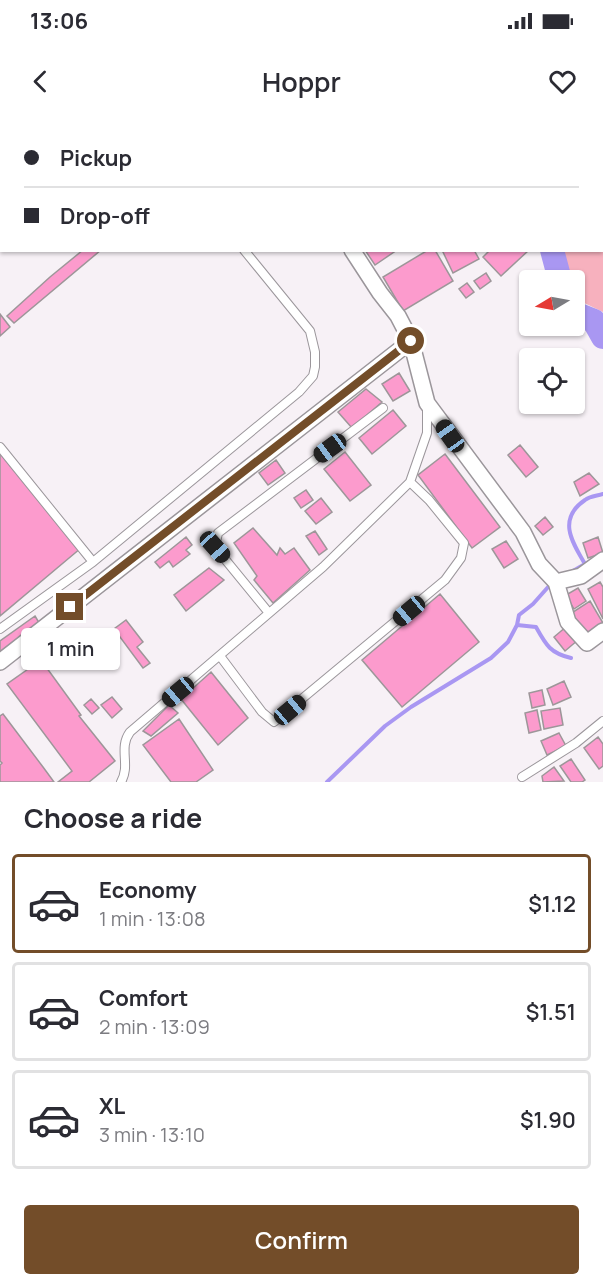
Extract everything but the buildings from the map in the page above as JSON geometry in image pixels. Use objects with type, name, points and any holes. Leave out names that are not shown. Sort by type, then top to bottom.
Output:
[{"type":"street","points":[[353,252],[398,316],[411,341],[427,403],[523,532],[539,564],[556,582],[568,622],[587,643],[603,631]]},
{"type":"street","points":[[0,662],[411,341]]},
{"type":"street","points":[[556,582],[581,576],[603,560]]},
{"type":"lane","points":[[0,629],[93,562],[299,392],[313,376],[315,352],[310,331],[246,252]]},
{"type":"lane","points":[[121,782],[125,763],[124,740],[130,732],[323,567],[410,482],[427,433],[427,403]]},
{"type":"lane","points":[[269,613],[215,547],[218,533],[383,408]]},
{"type":"lane","points":[[0,447],[93,562]]},
{"type":"lane","points":[[220,656],[262,712],[274,722],[445,580],[461,558],[464,543],[429,500],[410,482]]},
{"type":"lane","points":[[522,777],[576,743],[603,722]]},
{"type":"shaded area","points":[[560,252],[603,252],[603,312],[585,303],[585,270],[567,270]]},
{"type":"waterway","points":[[553,252],[557,270]]},
{"type":"waterway","points":[[585,317],[594,321],[603,337]]},
{"type":"waterway","points":[[573,571],[585,564],[572,539],[569,523],[571,515],[576,507],[587,499],[603,494]]},
{"type":"waterway","points":[[549,586],[533,604],[519,615],[517,625],[536,627],[549,647],[558,654],[571,658]]},
{"type":"waterway","points":[[327,782],[385,726],[411,707],[491,658],[508,642],[517,625]]},
{"type":"route","points":[[70,607],[411,341]]}]
